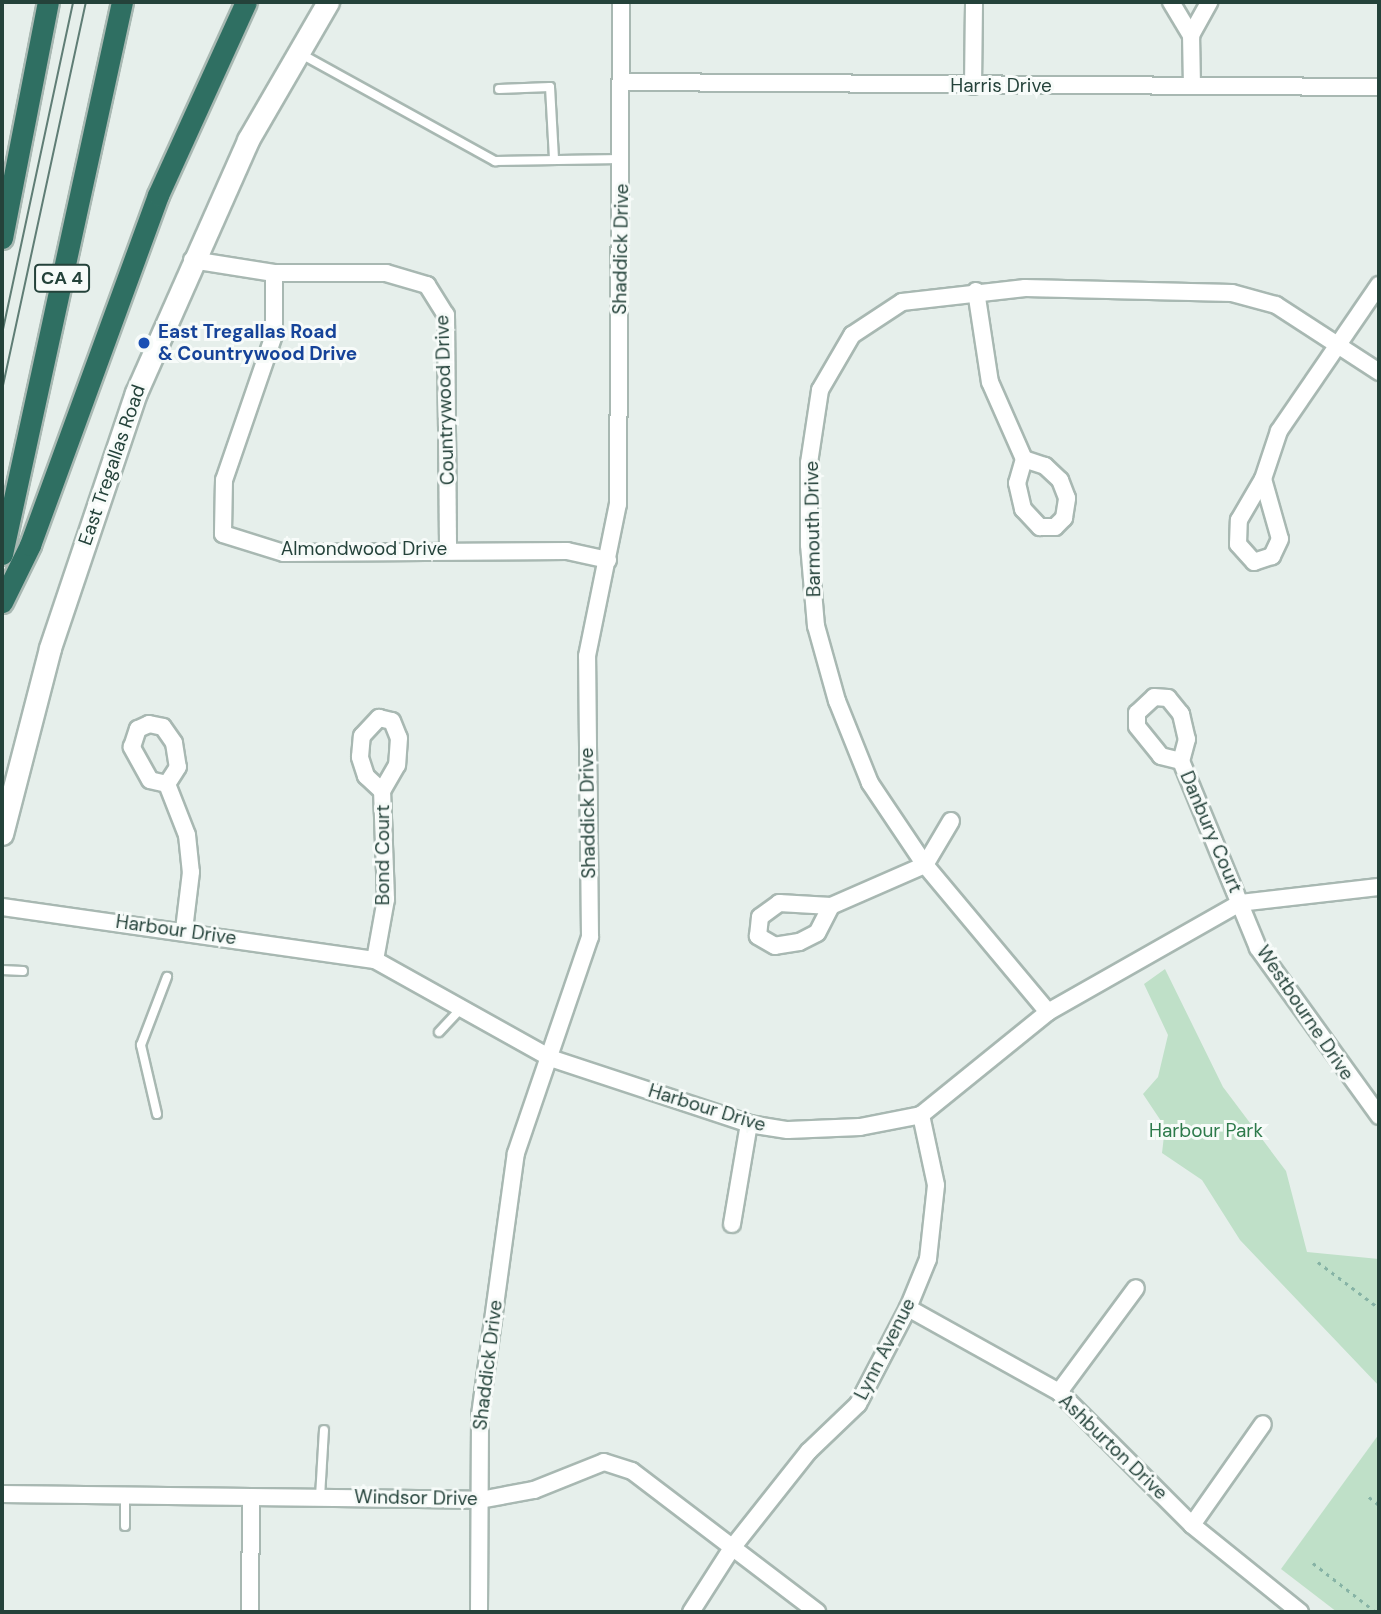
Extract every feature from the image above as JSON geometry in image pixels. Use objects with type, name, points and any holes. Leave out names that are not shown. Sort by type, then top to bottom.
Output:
[{"type":"highway","points":[[2,238],[48,2]]},
{"type":"highway","name":"CA 4","points":[[2,554],[122,2]]},
{"type":"highway","points":[[2,601],[30,545],[158,195],[246,2]]},
{"type":"street","name":"East Tregallas Road","points":[[2,834],[95,510],[192,260],[299,52],[328,2]]},
{"type":"street","name":"Shaddick Drive","points":[[479,1612],[480,1415],[516,1153],[590,937],[587,656],[618,504],[623,82],[621,2]]},
{"type":"street","points":[[973,86],[974,2]]},
{"type":"street","points":[[1171,2],[1191,35]]},
{"type":"street","points":[[1192,86],[1191,35],[1209,2]]},
{"type":"street","name":"Harris Drive","points":[[623,82],[1379,88]]},
{"type":"street","name":"Countrywood Drive","points":[[192,260],[274,273],[411,277],[439,300],[446,315],[448,549]]},
{"type":"street","name":"Almondwood Drive","points":[[274,273],[274,335],[224,480],[223,534],[284,553],[448,549],[567,551],[608,560]]},
{"type":"street","points":[[1263,479],[1279,432],[1379,285]]},
{"type":"street","name":"Barmouth Drive","points":[[1048,1012],[925,865],[870,783],[837,701],[816,626],[809,463],[820,390],[852,335],[902,302],[975,291],[1185,288],[1232,293],[1276,305],[1340,344],[1379,372]]},
{"type":"street","points":[[975,291],[990,382],[1024,459]]},
{"type":"street","name":"Danbury Court","points":[[1181,761],[1240,903]]},
{"type":"street","points":[[167,784],[187,835],[191,872],[184,930]]},
{"type":"street","name":"Bond Court","points":[[375,960],[386,900],[383,791]]},
{"type":"street","points":[[831,906],[925,865],[951,821]]},
{"type":"street","name":"Harbour Drive","points":[[2,907],[184,930],[375,960],[550,1058],[749,1124],[788,1130],[860,1127],[921,1115],[1048,1012],[1240,903],[1379,887]]},
{"type":"street","name":"Westbourne Drive","points":[[1240,903],[1258,948],[1379,1116]]},
{"type":"street","name":"Lynn Avenue","points":[[691,1612],[732,1548],[809,1451],[859,1404],[908,1308],[928,1258],[936,1185],[921,1115]]},
{"type":"street","points":[[732,1224],[749,1124]]},
{"type":"street","points":[[1059,1392],[1136,1287]]},
{"type":"street","name":"Ashburton Drive","points":[[908,1308],[1059,1392],[1192,1525],[1300,1612]]},
{"type":"street","points":[[1192,1525],[1262,1424]]},
{"type":"street","name":"Windsor Drive","points":[[2,1493],[251,1499],[320,1497],[480,1500],[534,1490],[604,1462],[632,1471],[817,1612]]},
{"type":"street","points":[[250,1612],[251,1499]]},
{"type":"lane","points":[[299,52],[495,161],[622,159]]},
{"type":"lane","points":[[499,89],[550,87],[554,159]]},
{"type":"lane","points":[[2,970],[23,971]]},
{"type":"lane","points":[[157,1114],[141,1045],[167,977]]},
{"type":"lane","points":[[439,1032],[461,1008]]},
{"type":"lane","points":[[320,1497],[324,1430]]},
{"type":"lane","points":[[125,1496],[125,1526]]},
{"type":"path","points":[[1318,1262],[1379,1308]]},
{"type":"path","points":[[1369,1497],[1379,1505]]},
{"type":"path","points":[[1313,1563],[1376,1612]]},
{"type":"green space","name":"Harbour Park","points":[[1165,969],[1223,1087],[1286,1171],[1307,1252],[1379,1259],[1379,1386],[1240,1240],[1202,1180],[1162,1153],[1165,1127],[1143,1094],[1158,1077],[1168,1035],[1144,984]]},
{"type":"green space","points":[[1379,1434],[1379,1612],[1337,1612],[1281,1569]]},
{"type":"tram line","points":[[2,334],[73,2]]},
{"type":"tram line","points":[[2,390],[86,2]]},
{"type":"place","name":"East Tregallas Road & Countrywood Drive","points":[[144,343]]}]
